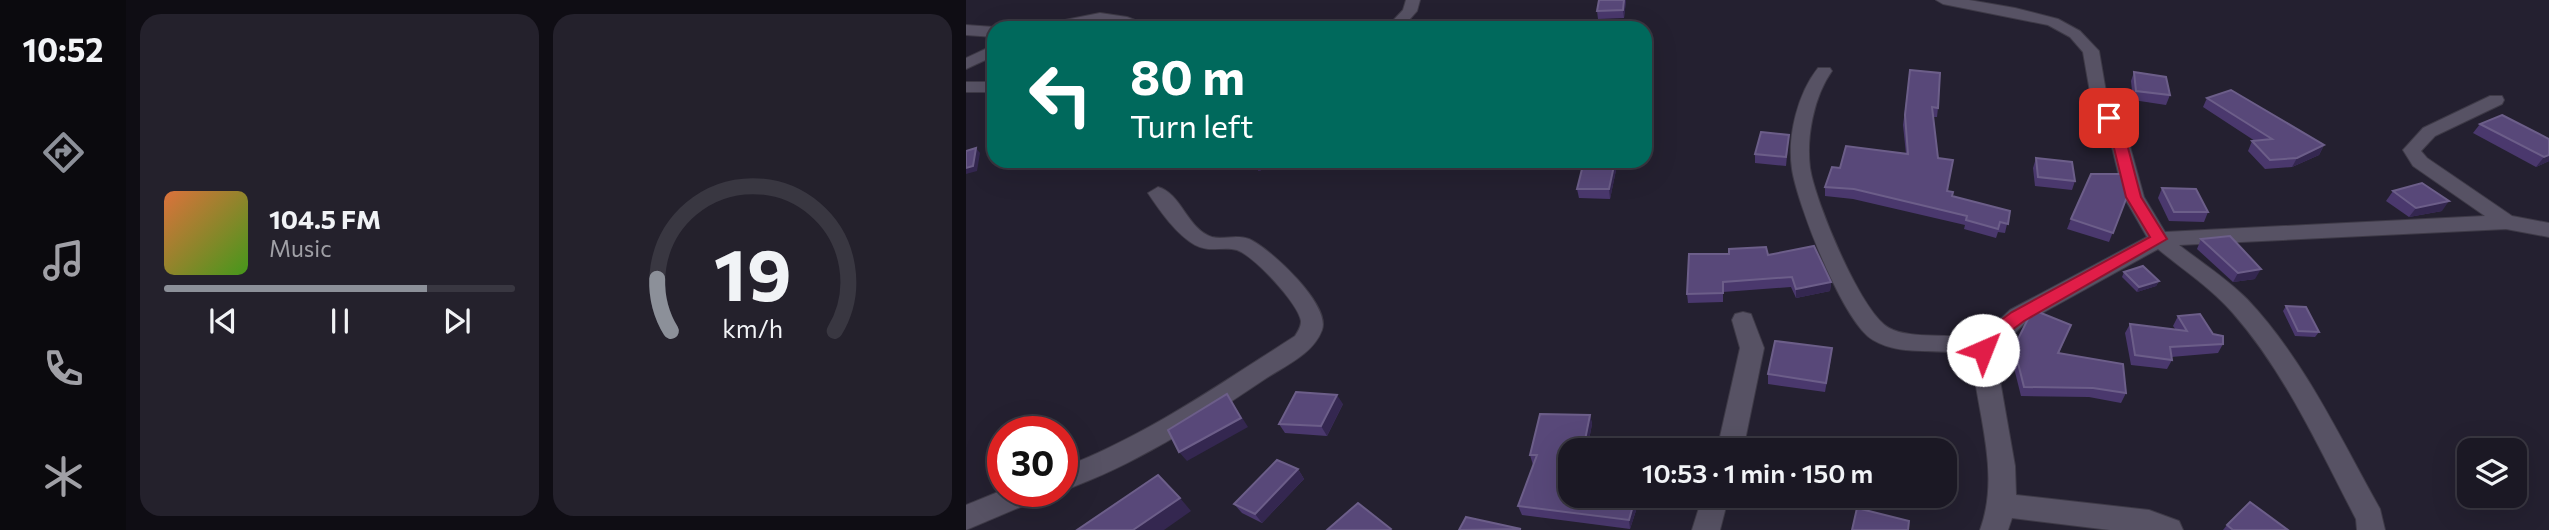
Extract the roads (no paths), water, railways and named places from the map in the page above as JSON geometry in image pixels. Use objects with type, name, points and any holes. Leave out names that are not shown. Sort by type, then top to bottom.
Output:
[{"type":"street","points":[[1077,21],[1096,16],[1119,0]]},
{"type":"street","points":[[1401,21],[1410,11],[1413,0]]},
{"type":"street","points":[[1943,0],[2015,12],[2053,22],[2075,34],[2091,51],[2098,92],[2120,144],[2134,197],[2159,239],[2237,303],[2266,337],[2301,391],[2370,518],[2371,530]]},
{"type":"street","points":[[1096,16],[1130,21]]},
{"type":"street","points":[[966,30],[987,32]]},
{"type":"street","points":[[966,64],[987,54]]},
{"type":"street","points":[[1824,71],[1813,83],[1801,164],[1802,177],[1844,285],[1874,330],[1895,340],[1955,343],[1983,350]]},
{"type":"street","points":[[966,87],[987,87]]},
{"type":"street","points":[[2497,100],[2429,132],[2412,150],[2420,162],[2506,222]]},
{"type":"street","points":[[1078,475],[1101,467],[1164,430],[1303,342],[1311,330],[1311,318],[1302,298],[1245,245],[1212,244],[1201,239],[1158,193]]},
{"type":"street","points":[[2169,530],[2149,522],[1997,517],[2002,458],[1984,378],[1983,350],[1998,331],[2018,316],[2159,239],[2506,222],[2549,230]]},
{"type":"street","points":[[1733,438],[1752,348],[1744,320]]},
{"type":"street","points":[[966,518],[992,507]]},
{"type":"street","points":[[1706,530],[1712,508]]}]
